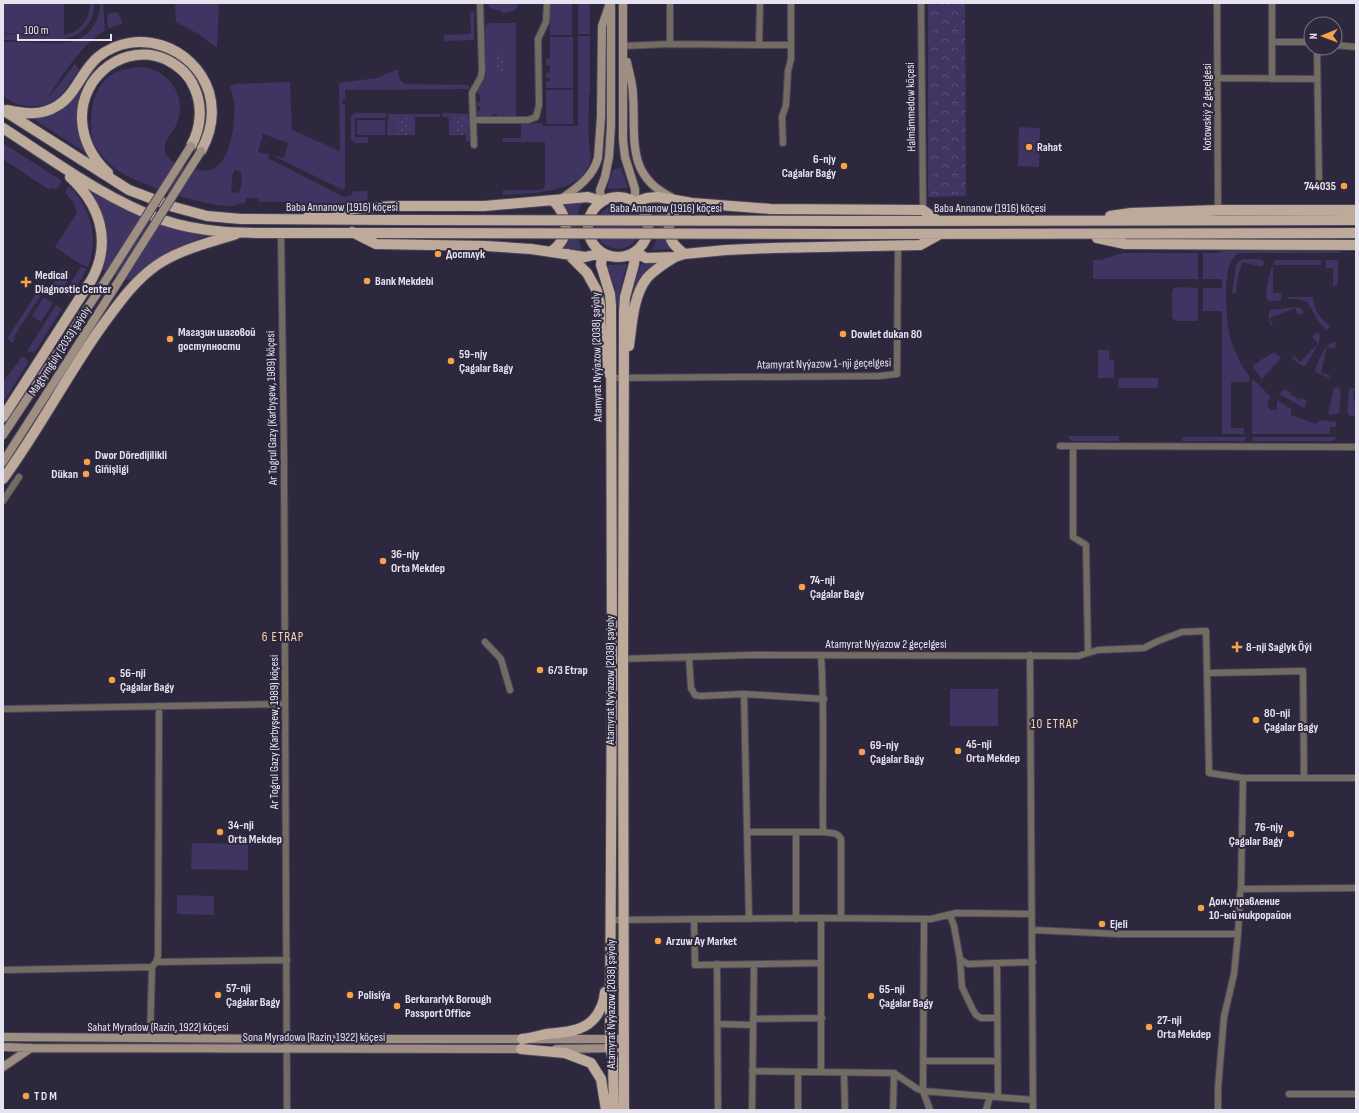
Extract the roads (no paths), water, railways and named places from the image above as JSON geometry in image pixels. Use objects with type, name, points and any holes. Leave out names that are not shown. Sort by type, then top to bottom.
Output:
[{"type":"main road","points":[[557,199],[586,180],[598,158],[601,116],[602,26],[611,3]]},
{"type":"main road","points":[[601,201],[600,190],[605,177],[609,157],[611,125],[611,3]]},
{"type":"main road","points":[[623,3],[623,140],[625,157],[635,189],[635,202]]},
{"type":"main road","points":[[3,110],[27,114],[40,113],[49,110],[59,105],[67,98],[85,71],[103,53],[119,46],[131,43],[156,43],[172,49],[187,59],[200,74],[206,85],[211,105],[212,120],[208,136],[201,151]]},
{"type":"main road","points":[[623,46],[634,94],[634,143],[637,160],[654,187],[663,193],[673,198],[692,203],[771,209],[923,210],[938,221]]},
{"type":"main road","points":[[119,184],[101,167],[91,152],[85,136],[82,120],[83,108],[90,86],[103,69],[118,59],[136,55],[153,55],[169,61],[185,74],[196,92],[200,112],[197,132],[191,146]]},
{"type":"main road","name":"Baba Annanow (1916) köçesi","points":[[3,110],[119,184],[139,195],[193,213],[241,219],[843,221],[1356,220]]},
{"type":"main road","points":[[3,128],[110,196],[146,213],[164,220],[190,227],[241,233],[1356,233]]},
{"type":"main road","name":"Magtymguly (2033) şaýoly","points":[[3,435],[104,283],[191,146]]},
{"type":"main road","name":"Magtymguly (2033) şaýoly","points":[[3,462],[201,151]]},
{"type":"main road","points":[[3,417],[96,273],[100,256],[102,240],[101,226],[93,204],[78,184],[53,160]]},
{"type":"main road","points":[[352,232],[376,244],[486,246],[551,252],[585,257],[602,253],[616,257],[626,256],[635,252],[643,243],[648,227],[646,215],[640,206],[635,202],[618,196],[609,198],[601,201],[591,213],[588,227],[592,242],[602,253]]},
{"type":"main road","points":[[282,219],[331,211],[396,206],[484,206],[588,197],[601,201]]},
{"type":"main road","points":[[635,202],[653,197],[673,198]]},
{"type":"main road","points":[[551,252],[560,243],[566,230],[565,217],[557,199]]},
{"type":"main road","points":[[680,256],[670,236],[669,228],[671,216],[680,207],[692,203]]},
{"type":"main road","points":[[1073,221],[1131,213],[1218,210],[1356,210]]},
{"type":"main road","points":[[3,479],[83,352],[132,286],[157,265],[172,256],[241,233]]},
{"type":"main road","points":[[635,252],[646,258],[772,248],[920,245],[940,234]]},
{"type":"main road","points":[[1074,234],[1125,244],[1356,245]]},
{"type":"main road","name":"Atamyrat Nyýazow (2038) şaýoly","points":[[624,1110],[624,312],[625,297],[634,264],[635,252]]},
{"type":"main road","name":"Atamyrat Nyýazow (2038) şaýoly","points":[[602,253],[601,265],[607,280],[611,306],[612,659],[610,1043],[613,1059],[614,1110]]},
{"type":"main road","points":[[568,254],[587,274],[597,291],[600,305],[602,357],[612,378]]},
{"type":"main road","points":[[624,378],[638,294],[647,278],[655,271],[680,256]]},
{"type":"main road","points":[[522,1044],[546,1034],[574,1031],[587,1026],[592,1021],[604,1004],[611,920]]},
{"type":"main road","name":"Sahat Myradow (Razin, 1922) köçesi","points":[[3,1037],[287,1039],[522,1044]]},
{"type":"main road","name":"Sona Myradowa (Razin, 1922) köçesi","points":[[3,1046],[31,1048],[287,1050],[624,1043]]},
{"type":"main road","points":[[522,1044],[565,1053],[591,1063],[601,1079],[606,1110]]},
{"type":"main road","points":[[3,1067],[31,1048]]},
{"type":"street","points":[[474,145],[472,93],[481,77],[482,71],[480,3]]},
{"type":"street","points":[[474,120],[528,120],[536,117],[538,105],[538,39],[546,22],[547,3]]},
{"type":"street","points":[[670,3],[670,44]]},
{"type":"street","points":[[759,44],[760,3]]},
{"type":"street","points":[[783,143],[782,117],[786,105],[788,71],[791,59],[791,3]]},
{"type":"street","name":"Halmämmedow köçesi","points":[[921,3],[923,210]]},
{"type":"street","name":"Kotowskiý 2 geçelgesi","points":[[1217,3],[1218,210]]},
{"type":"street","points":[[1272,3],[1272,78]]},
{"type":"street","points":[[1272,42],[1303,42]]},
{"type":"street","points":[[623,46],[670,44],[791,45]]},
{"type":"street","points":[[1343,46],[1356,47]]},
{"type":"street","points":[[1317,56],[1319,183]]},
{"type":"street","points":[[1217,78],[1316,79]]},
{"type":"street","name":"Ar Togrul Gazy (Karbyşew, 1989) köçesi","points":[[281,233],[284,464],[287,1110]]},
{"type":"street","name":"Atamyrat Nyýazow 1-nji geçelgesi","points":[[624,378],[879,376],[897,374],[898,245]]},
{"type":"street","points":[[612,378],[624,378]]},
{"type":"street","points":[[1060,446],[1356,447]]},
{"type":"street","points":[[1073,446],[1073,537],[1086,545],[1088,653]]},
{"type":"street","points":[[3,501],[19,477]]},
{"type":"street","name":"Atamyrat Nyýazow 2 geçelgesi","points":[[612,659],[751,655],[1078,656],[1098,650],[1144,648],[1182,632],[1206,631],[1207,673]]},
{"type":"street","points":[[485,642],[501,658],[510,690]]},
{"type":"street","points":[[821,655],[824,699],[822,765],[823,832]]},
{"type":"street","points":[[1030,655],[1033,1110]]},
{"type":"street","points":[[689,657],[691,688],[695,695],[744,694],[824,699]]},
{"type":"street","points":[[1304,777],[1303,671],[1207,673],[1209,773],[1244,778],[1356,778]]},
{"type":"street","points":[[744,694],[749,919]]},
{"type":"street","points":[[3,709],[285,704]]},
{"type":"street","points":[[150,1039],[154,964],[158,956],[159,706]]},
{"type":"street","points":[[1218,1110],[1218,1088],[1224,1017],[1234,974],[1240,894],[1242,889],[1244,778]]},
{"type":"street","points":[[747,832],[823,832],[840,836],[841,918]]},
{"type":"street","points":[[796,832],[796,918]]},
{"type":"street","points":[[1242,889],[1356,888]]},
{"type":"street","points":[[611,920],[796,918],[931,919],[956,913],[1031,914]]},
{"type":"street","points":[[950,915],[954,926],[960,959],[962,987],[976,1015],[980,1018],[997,1018]]},
{"type":"street","points":[[821,918],[821,1072]]},
{"type":"street","points":[[694,919],[695,965],[821,963]]},
{"type":"street","points":[[924,919],[923,1091],[930,1110]]},
{"type":"street","points":[[1033,930],[1118,934],[1238,934]]},
{"type":"street","points":[[960,959],[968,964],[1033,962]]},
{"type":"street","points":[[3,970],[287,960]]},
{"type":"street","points":[[997,963],[998,1097]]},
{"type":"street","points":[[717,964],[718,1110]]},
{"type":"street","points":[[752,1110],[754,964]]},
{"type":"street","points":[[718,1024],[822,1018]]},
{"type":"street","points":[[923,1062],[997,1061]]},
{"type":"street","points":[[752,1071],[894,1073],[923,1091],[1033,1100]]},
{"type":"street","points":[[798,1072],[798,1110]]},
{"type":"street","points":[[844,1073],[845,1110]]},
{"type":"street","points":[[893,1110],[894,1073]]},
{"type":"street","points":[[1289,1094],[1356,1094]]},
{"type":"street","points":[[986,1110],[990,1097]]},
{"type":"place","name":"Rahat","points":[[1029,147]]},
{"type":"place","name":"6-njy Cagalar Bagy","points":[[844,166]]},
{"type":"place","name":"744035","points":[[1344,186]]},
{"type":"place","name":"Достлук","points":[[438,254]]},
{"type":"place","name":"Bank Mekdebi","points":[[367,281]]},
{"type":"place","name":"Medical Diagnostic Center","points":[[26,282]]},
{"type":"place","name":"Dowlet dukan 80","points":[[843,334]]},
{"type":"place","name":"Магазин шаговой доступности","points":[[170,339]]},
{"type":"place","name":"59-njy Çagalar Bagy","points":[[451,361]]},
{"type":"place","name":"Dwor Döredijilikli Giňişligi","points":[[87,462]]},
{"type":"place","name":"Dükan","points":[[86,474]]},
{"type":"place","name":"36-njy Orta Mekdep","points":[[383,561]]},
{"type":"place","name":"74-nji Çagalar Bagy","points":[[802,587]]},
{"type":"place","name":"8-nji Saglyk Öýi","points":[[1237,647]]},
{"type":"place","name":"6/3 Etrap","points":[[540,670]]},
{"type":"place","name":"56-nji Çagalar Bagy","points":[[112,680]]},
{"type":"place","name":"80-nji Çagalar Bagy","points":[[1256,720]]},
{"type":"place","name":"45-nji Orta Mekdep","points":[[958,751]]},
{"type":"place","name":"69-njy Çagalar Bagy","points":[[862,752]]},
{"type":"place","name":"34-nji Orta Mekdep","points":[[220,832]]},
{"type":"place","name":"76-njy Çagalar Bagy","points":[[1291,834]]},
{"type":"place","name":"Дом.управление 10-ый микрорайон","points":[[1201,908]]},
{"type":"place","name":"Ejeli","points":[[1102,924]]},
{"type":"place","name":"Arzuw Ay Market","points":[[658,941]]},
{"type":"place","name":"57-nji Çagalar Bagy","points":[[218,995]]},
{"type":"place","name":"Polisiýa","points":[[350,995]]},
{"type":"place","name":"65-nji Çagalar Bagy","points":[[871,996]]},
{"type":"place","name":"Berkararlyk Borough Passport Office","points":[[397,1006]]},
{"type":"place","name":"27-nji Orta Mekdep","points":[[1149,1027]]},
{"type":"place","name":"T D M","points":[[26,1096]]},
{"type":"district","name":"6 ETRAP","points":[[283,637]]},
{"type":"district","name":"10 ETRAP","points":[[1055,724]]}]
